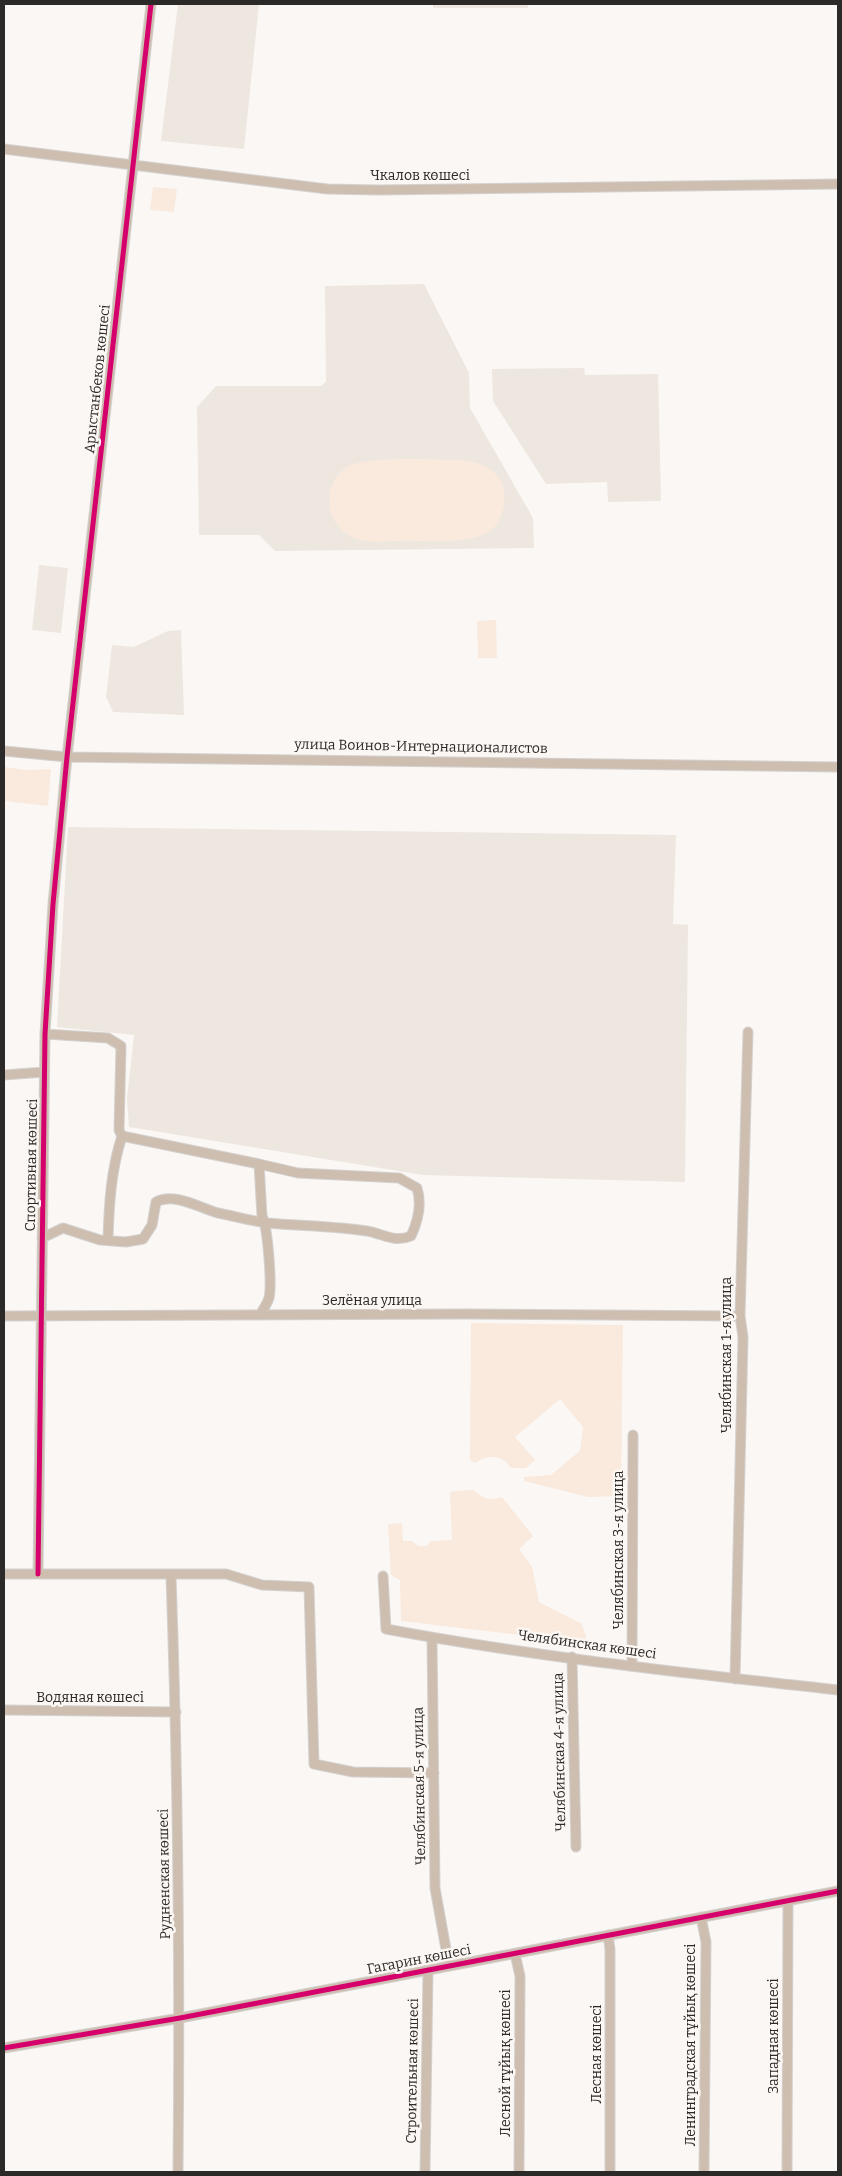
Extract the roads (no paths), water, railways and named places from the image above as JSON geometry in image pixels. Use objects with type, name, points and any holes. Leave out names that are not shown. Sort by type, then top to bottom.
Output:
[{"type":"street","name":"Арыстанбеков көшесі","points":[[67,757],[151,4]]},
{"type":"street","name":"Чкалов көшесі","points":[[4,149],[327,189],[838,184]]},
{"type":"street","name":"улица Воинов-Интернационалистов","points":[[4,751],[67,757],[838,767]]},
{"type":"street","name":"Спортивная көшесі","points":[[38,1574],[45,1034],[52,914],[67,757]]},
{"type":"street","name":"Челябинская 1-я улица","points":[[735,1679],[743,1337],[740,1316],[748,1032]]},
{"type":"street","points":[[45,1034],[108,1038],[121,1046],[119,1130],[122,1136],[115,1158],[109,1198],[108,1240]]},
{"type":"street","points":[[4,1074],[44,1072]]},
{"type":"street","points":[[42,1238],[63,1228],[108,1240],[126,1242],[143,1239],[152,1225],[156,1202],[161,1199],[178,1201],[265,1223],[366,1231],[400,1240],[411,1236],[414,1230],[420,1199],[417,1188],[399,1178],[298,1173],[122,1136]]},
{"type":"street","points":[[259,1164],[262,1216],[265,1223],[269,1296],[260,1315]]},
{"type":"street","name":"Зелёная улица","points":[[4,1316],[740,1316]]},
{"type":"street","name":"Челябинская 3-я улица","points":[[632,1666],[633,1435]]},
{"type":"street","points":[[4,1574],[170,1576],[226,1574],[262,1585],[309,1587],[314,1764],[354,1772],[434,1773]]},
{"type":"street","name":"Рудненская көшесі","points":[[170,1576],[176,1712],[180,2018],[178,2172]]},
{"type":"street","name":"Челябинская көшесі","points":[[383,1576],[386,1629],[432,1638],[632,1666],[838,1690]]},
{"type":"street","name":"Челябинская 5-я улица","points":[[432,1638],[435,1888],[449,1966]]},
{"type":"street","name":"Челябинская 4-я улица","points":[[572,1657],[576,1847]]},
{"type":"street","name":"Водяная көшесі","points":[[4,1710],[176,1712]]},
{"type":"street","name":"Гагарин көшесі","points":[[4,2048],[180,2018],[838,1891]]},
{"type":"street","name":"Западная көшесі","points":[[787,2172],[788,1901]]},
{"type":"street","name":"Ленинградская тұйық көшесі","points":[[701,1918],[706,1942],[704,2172]]},
{"type":"street","name":"Лесная көшесі","points":[[608,1936],[610,1949],[610,2172]]},
{"type":"street","name":"Лесной тұйық көшесі","points":[[515,1954],[520,1976],[519,2172]]},
{"type":"street","name":"Строительная көшесі","points":[[425,2172],[428,1970]]}]
